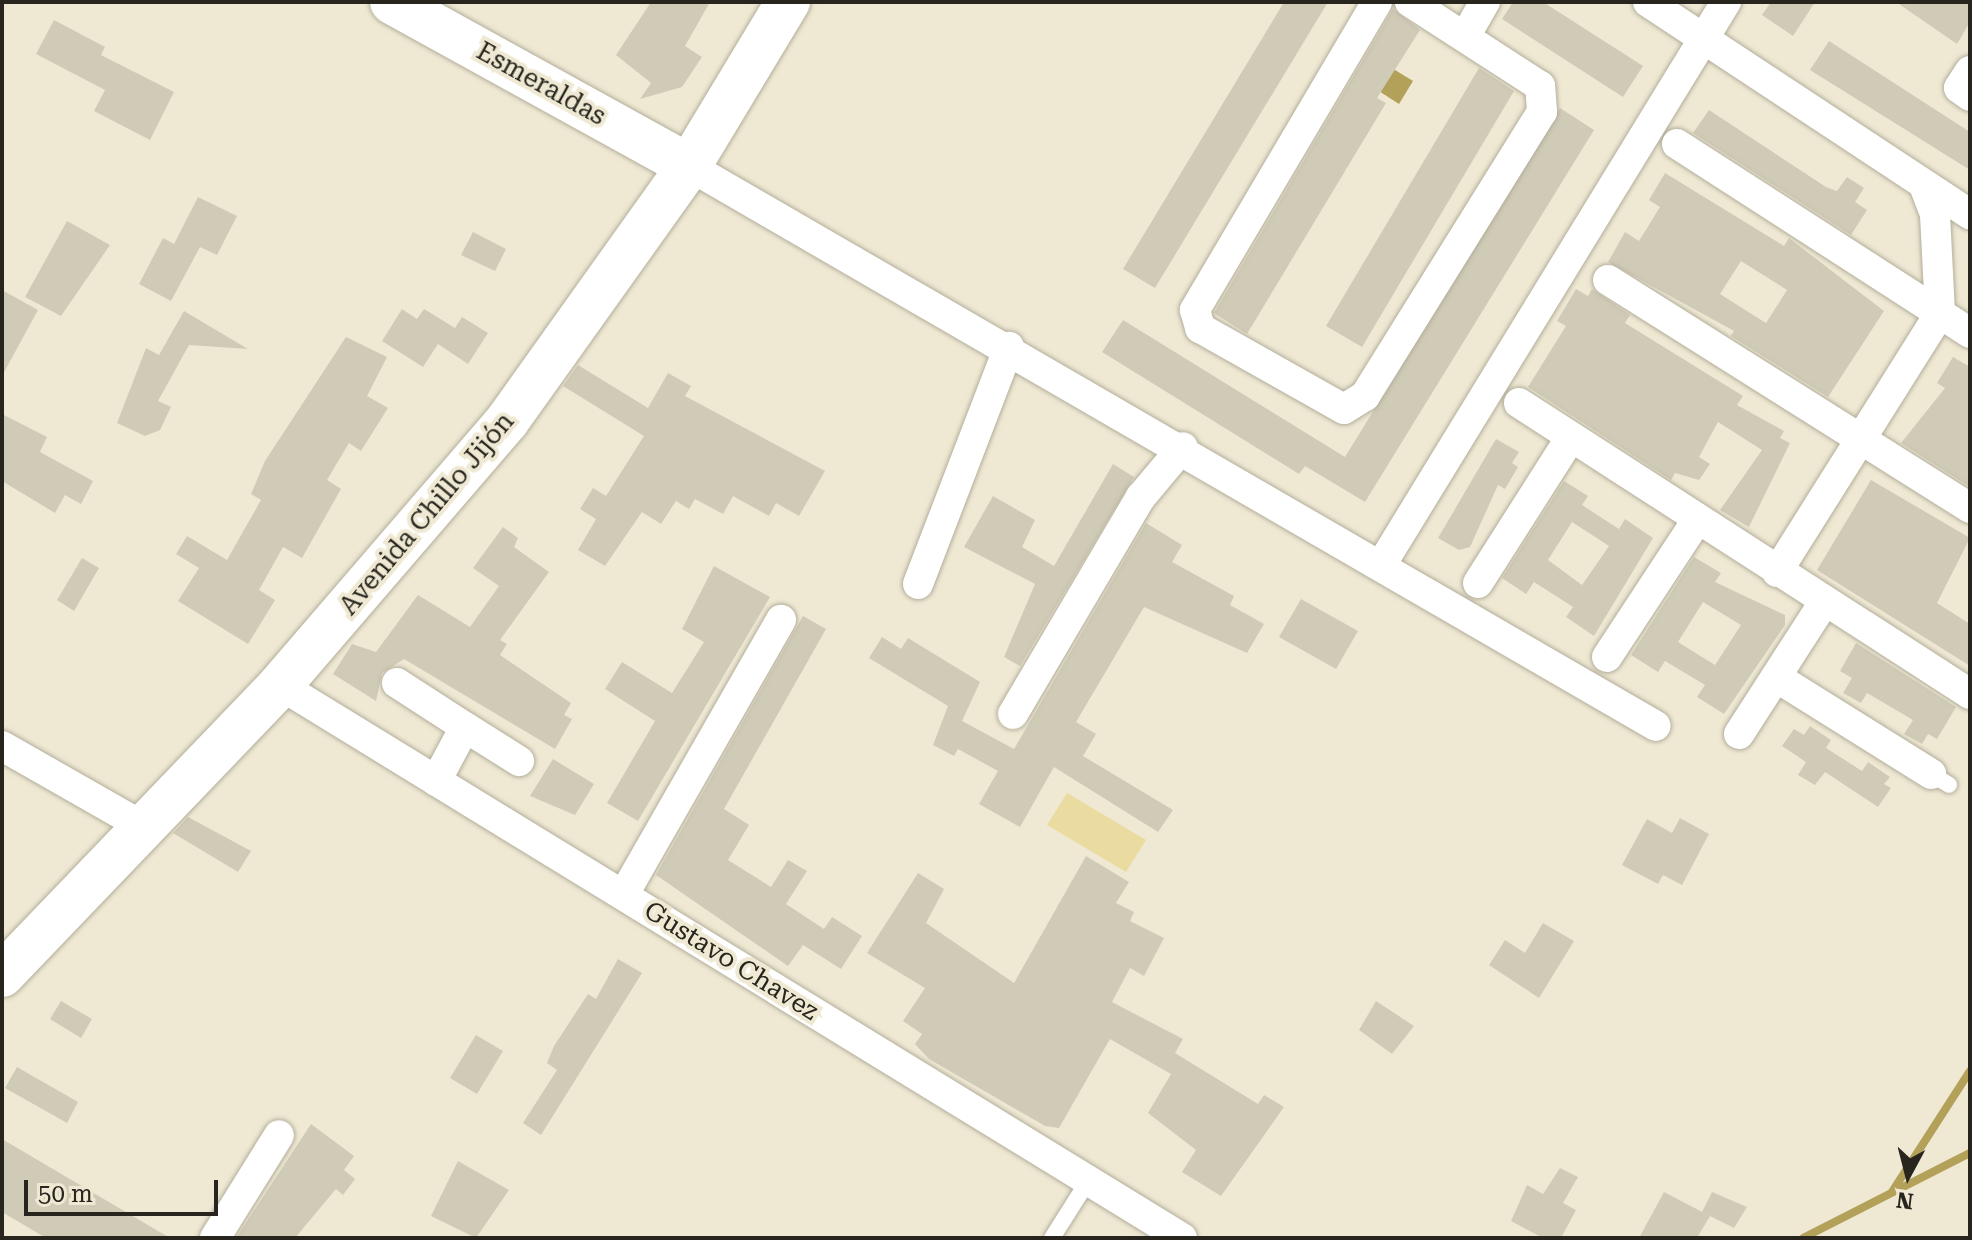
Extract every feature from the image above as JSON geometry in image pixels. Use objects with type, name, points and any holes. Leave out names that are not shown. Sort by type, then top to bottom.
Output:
[{"type":"street","name":"Esmeraldas","points":[[392,2],[689,166]]},
{"type":"street","name":"Avenida Chillo Jijón","points":[[2,975],[139,824],[280,685],[507,421],[689,166],[788,2]]},
{"type":"street","points":[[1377,2],[1195,310],[1200,328],[1344,409],[1365,396],[1542,112],[1540,86],[1467,33],[1410,2]]},
{"type":"street","points":[[1467,33],[1485,2]]},
{"type":"street","points":[[1648,2],[1970,214]]},
{"type":"street","points":[[1383,562],[1726,2]]},
{"type":"street","points":[[1970,71],[1959,88],[1970,96]]},
{"type":"street","points":[[1677,144],[1970,333]]},
{"type":"street","points":[[689,166],[1383,562],[1656,726]]},
{"type":"street","points":[[1777,572],[1859,436],[1940,313],[1935,214],[1924,185]]},
{"type":"street","points":[[1608,280],[1970,508]]},
{"type":"street","points":[[918,584],[1009,347]]},
{"type":"street","points":[[1519,403],[1970,694]]},
{"type":"street","points":[[1478,583],[1571,437]]},
{"type":"street","points":[[1013,714],[1141,497],[1183,447]]},
{"type":"street","points":[[1607,657],[1697,520]]},
{"type":"street","points":[[1739,734],[1824,602]]},
{"type":"street","points":[[624,894],[781,620]]},
{"type":"street","points":[[1776,677],[1940,780]]},
{"type":"street","points":[[397,683],[519,761]]},
{"type":"street","name":"Gustavo Chavez","points":[[280,685],[1182,1238]]},
{"type":"street","points":[[436,781],[465,727]]},
{"type":"street","points":[[2,746],[139,824]]},
{"type":"street","points":[[215,1238],[279,1135]]},
{"type":"lane","points":[[1052,1238],[1088,1181]]},
{"type":"shaded area","points":[[1382,62],[1413,81],[1399,104],[1368,84]]},
{"type":"shaded area","points":[[1067,793],[1146,840],[1126,872],[1047,825]]},
{"type":"building","points":[[651,2],[710,2],[685,46],[702,57],[682,87],[640,99],[651,83],[616,55]]},
{"type":"building","points":[[1284,2],[1328,2],[1155,288],[1123,269]]},
{"type":"building","points":[[1513,2],[1543,2],[1643,66],[1623,97],[1502,19]]},
{"type":"building","points":[[1771,2],[1815,2],[1793,36],[1762,15]]},
{"type":"building","points":[[1896,2],[1970,2],[1970,22],[1957,44]]},
{"type":"building","points":[[1393,9],[1420,30],[1377,98],[1386,103],[1247,334],[1214,313]]},
{"type":"building","points":[[54,20],[105,47],[101,55],[174,92],[150,140],[94,111],[105,90],[36,54]]},
{"type":"building","points":[[1829,41],[1970,132],[1970,170],[1810,70]]},
{"type":"building","points":[[1479,68],[1514,91],[1362,347],[1326,326]]},
{"type":"building","points":[[1560,108],[1594,130],[1365,502],[1305,466],[1299,474],[1102,352],[1123,320],[1345,457]]},
{"type":"building","points":[[1709,110],[1826,187],[1837,191],[1847,177],[1864,188],[1855,202],[1867,210],[1851,235],[1693,133]]},
{"type":"building","points":[[1665,173],[1784,246],[1789,238],[1884,311],[1828,397],[1731,336],[1734,331],[1608,262],[1625,232],[1639,241],[1660,207],[1649,200]],"holes":[[[1741,261],[1787,290],[1766,323],[1720,294]]]},
{"type":"building","points":[[198,197],[237,216],[217,255],[200,247],[171,301],[139,284],[163,238],[174,244]]},
{"type":"building","points":[[67,221],[110,245],[61,316],[25,297]]},
{"type":"building","points":[[473,232],[506,249],[495,271],[461,255]]},
{"type":"building","points":[[1576,289],[1588,296],[1592,289],[1630,315],[1625,323],[1743,396],[1737,405],[1784,431],[1780,438],[1790,443],[1749,527],[1720,510],[1762,450],[1718,422],[1699,457],[1710,464],[1699,480],[1675,473],[1671,480],[1528,387],[1566,326],[1557,321]]},
{"type":"building","points":[[2,290],[38,310],[2,376]]},
{"type":"building","points":[[402,309],[417,319],[424,309],[455,328],[462,317],[488,333],[468,364],[438,344],[423,367],[382,341]]},
{"type":"building","points":[[184,311],[248,349],[189,345],[158,401],[171,407],[160,430],[145,436],[117,423],[146,348],[159,355]]},
{"type":"building","points":[[346,337],[387,357],[367,396],[388,408],[361,451],[349,443],[327,480],[341,489],[302,558],[283,547],[259,590],[275,600],[248,644],[178,601],[199,568],[176,554],[187,536],[227,560],[261,500],[251,494],[265,461]]},
{"type":"building","points":[[1953,357],[1970,367],[1970,487],[1901,443],[1945,388],[1937,383]]},
{"type":"building","points":[[578,365],[648,408],[668,373],[691,386],[685,396],[825,471],[799,516],[776,503],[769,516],[733,496],[723,514],[695,499],[689,509],[676,501],[661,524],[642,512],[605,566],[578,550],[596,519],[580,509],[593,488],[606,496],[644,436],[563,386]]},
{"type":"building","points":[[2,414],[47,437],[40,452],[93,481],[81,504],[65,495],[55,513],[2,481]]},
{"type":"building","points":[[1496,439],[1519,452],[1512,463],[1518,467],[1505,489],[1498,485],[1470,547],[1459,550],[1438,538]]},
{"type":"building","points":[[1113,464],[1134,477],[1020,666],[1004,657],[1035,584],[964,547],[993,496],[1035,520],[1022,547],[1054,566]]},
{"type":"building","points":[[1871,480],[1970,538],[1937,603],[1970,624],[1970,666],[1817,570]]},
{"type":"building","points":[[1564,481],[1588,496],[1582,505],[1619,529],[1625,519],[1653,538],[1594,636],[1566,617],[1573,607],[1534,582],[1526,594],[1502,578]],"holes":[[[1572,522],[1609,546],[1582,585],[1548,560]]]},
{"type":"building","points":[[1146,523],[1182,545],[1172,562],[1234,596],[1230,605],[1264,624],[1247,653],[1144,607],[1076,722],[1096,734],[1083,756],[1173,810],[1158,832],[1054,767],[1020,827],[979,804],[998,771],[958,749],[954,756],[933,745],[948,706],[869,658],[882,637],[901,649],[908,638],[980,682],[962,721],[1014,749]]},
{"type":"building","points":[[503,527],[518,538],[514,547],[549,572],[500,640],[507,644],[500,655],[571,703],[564,715],[572,719],[555,749],[404,659],[382,673],[376,701],[333,674],[352,644],[376,652],[418,595],[470,627],[499,586],[473,568]]},
{"type":"building","points":[[1694,557],[1721,573],[1715,582],[1785,615],[1785,625],[1724,714],[1697,697],[1705,685],[1665,661],[1658,672],[1631,655]],"holes":[[[1703,602],[1741,625],[1715,665],[1678,642]]]},
{"type":"building","points":[[82,558],[99,568],[74,611],[57,600]]},
{"type":"building","points":[[714,566],[770,597],[638,821],[607,803],[655,721],[605,689],[622,662],[672,693],[704,642],[682,629]]},
{"type":"building","points":[[1301,599],[1358,631],[1336,669],[1279,637]]},
{"type":"building","points":[[803,616],[826,629],[724,809],[749,825],[728,860],[771,887],[788,860],[807,871],[786,904],[824,929],[832,917],[862,936],[841,969],[803,945],[788,966],[656,875]]},
{"type":"building","points":[[1856,643],[1956,707],[1937,739],[1928,734],[1922,744],[1904,734],[1913,720],[1867,693],[1861,703],[1843,693],[1852,678],[1840,671]]},
{"type":"building","points":[[1810,726],[1831,740],[1826,748],[1862,771],[1868,762],[1890,777],[1884,784],[1891,788],[1878,807],[1825,772],[1815,785],[1798,775],[1806,762],[1782,746],[1794,729],[1804,735]]},
{"type":"building","points":[[553,759],[594,784],[575,815],[530,796]]},
{"type":"building","points":[[188,817],[251,851],[238,872],[173,833]]},
{"type":"building","points":[[1680,818],[1709,834],[1682,885],[1663,875],[1658,884],[1622,865],[1647,819],[1672,833]]},
{"type":"building","points":[[1086,856],[1129,882],[1116,903],[1134,912],[1130,921],[1164,938],[1144,976],[1130,968],[1112,1002],[1183,1039],[1175,1053],[1258,1104],[1264,1095],[1284,1107],[1221,1196],[1182,1172],[1196,1150],[1148,1113],[1171,1074],[1110,1039],[1059,1128],[1045,1126],[929,1059],[915,1044],[922,1034],[903,1021],[925,988],[867,953],[918,873],[944,889],[926,923],[1014,983]]},
{"type":"building","points":[[1543,923],[1574,941],[1539,998],[1489,965],[1505,940],[1525,953]]},
{"type":"building","points":[[618,959],[642,973],[541,1135],[523,1123],[557,1070],[547,1063],[554,1046],[588,994],[596,999]]},
{"type":"building","points":[[61,1001],[92,1019],[81,1038],[50,1019]]},
{"type":"building","points":[[1376,1001],[1414,1026],[1392,1054],[1359,1030]]},
{"type":"building","points":[[476,1035],[503,1051],[477,1094],[450,1078]]},
{"type":"building","points":[[17,1067],[78,1102],[67,1123],[5,1088]]},
{"type":"building","points":[[311,1124],[354,1156],[344,1170],[355,1179],[343,1195],[336,1189],[295,1238],[236,1238]]},
{"type":"building","points":[[2,1139],[170,1238],[46,1238],[2,1212]]},
{"type":"building","points":[[458,1161],[509,1190],[476,1238],[431,1216]]},
{"type":"building","points":[[1560,1168],[1578,1177],[1563,1203],[1576,1210],[1561,1238],[1543,1238],[1511,1221],[1527,1185],[1543,1194]]},
{"type":"building","points":[[1664,1192],[1710,1216],[1697,1238],[1639,1238]]},
{"type":"building","points":[[1712,1192],[1747,1207],[1734,1228],[1702,1212]]},
{"type":"waterway","points":[[1892,1192],[1970,1071]]},
{"type":"waterway","points":[[1803,1238],[1970,1153]]}]
